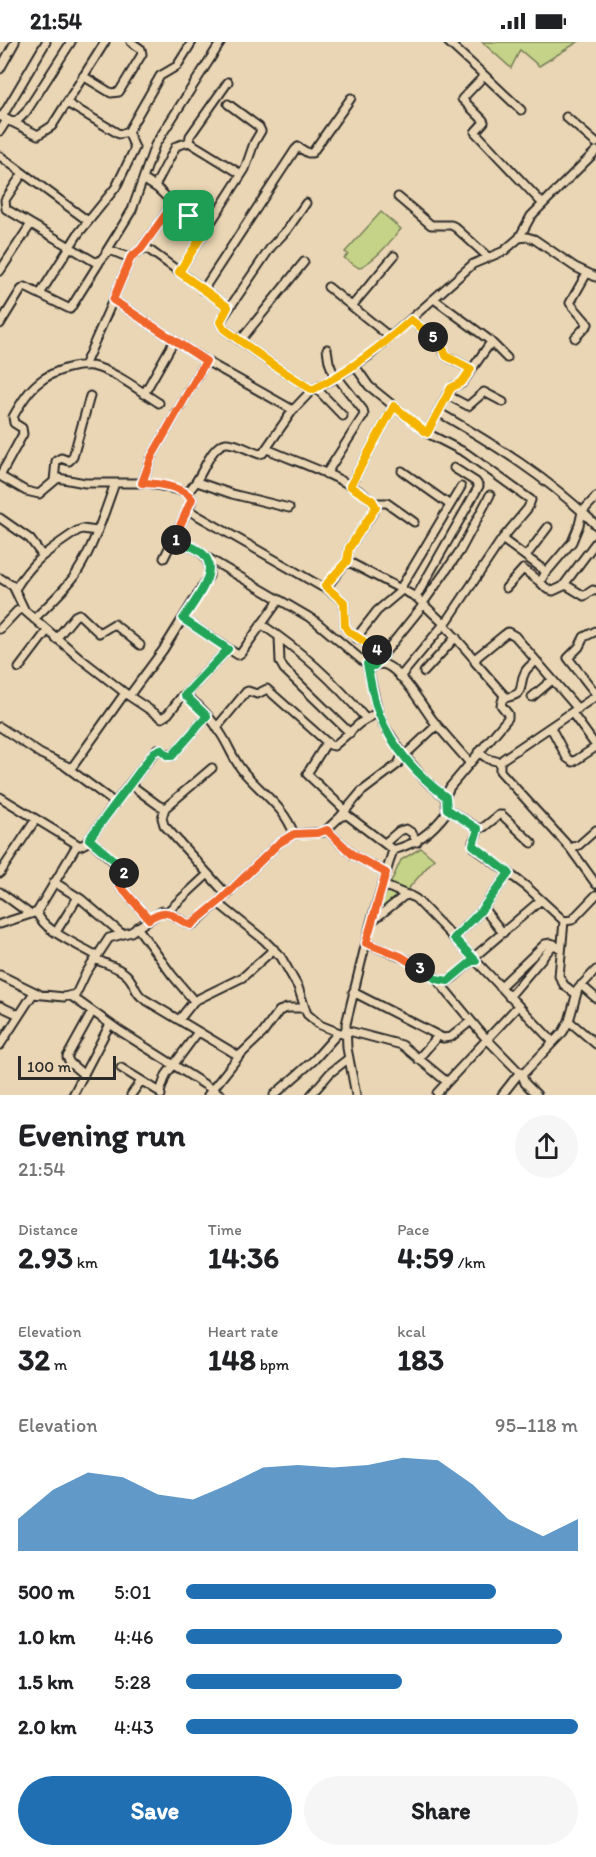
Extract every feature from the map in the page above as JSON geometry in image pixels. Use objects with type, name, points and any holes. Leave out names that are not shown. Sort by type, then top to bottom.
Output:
[{"type":"street","points":[[0,69],[15,42]]},
{"type":"street","points":[[0,131],[46,42]]},
{"type":"street","points":[[5,119],[17,121],[26,112],[71,42]]},
{"type":"street","points":[[5,119],[38,135],[52,126],[103,42]]},
{"type":"street","points":[[83,76],[111,93],[119,92],[142,54],[141,49],[131,42]]},
{"type":"street","points":[[67,103],[119,134],[128,132],[160,76],[177,66],[192,42]]},
{"type":"street","points":[[0,324],[23,287],[28,287],[70,309],[132,210],[155,145],[221,42]]},
{"type":"street","points":[[448,42],[521,110]]},
{"type":"street","points":[[483,74],[482,79],[462,99],[483,120],[475,132],[543,204]]},
{"type":"street","points":[[189,142],[190,136],[228,82]]},
{"type":"street","points":[[203,290],[295,150],[298,147],[312,153],[351,99]]},
{"type":"street","points":[[179,272],[241,174],[261,129],[228,104]]},
{"type":"street","points":[[566,117],[596,143]]},
{"type":"street","points":[[40,294],[70,246],[116,187],[134,152],[135,144],[128,132]]},
{"type":"street","points":[[155,186],[176,146],[189,142],[241,174]]},
{"type":"street","points":[[187,492],[197,482],[208,460],[225,443],[259,454],[267,449],[293,410],[314,389],[355,366],[411,320],[473,264],[504,251],[519,238],[527,222],[543,204],[596,151]]},
{"type":"street","points":[[0,156],[88,221]]},
{"type":"street","points":[[23,173],[5,200],[4,207],[99,263]]},
{"type":"street","points":[[143,179],[208,226]]},
{"type":"street","points":[[398,197],[430,225],[455,227],[488,257]]},
{"type":"street","points":[[84,366],[131,257],[141,249],[175,201]]},
{"type":"street","points":[[306,203],[228,307],[222,318],[221,326],[314,389],[343,416]]},
{"type":"street","points":[[0,271],[31,224]]},
{"type":"street","points":[[519,238],[534,239],[559,257],[596,277]]},
{"type":"street","points":[[141,249],[148,249],[228,307]]},
{"type":"street","points":[[106,252],[110,250],[125,257],[131,257]]},
{"type":"street","points":[[352,306],[394,256]]},
{"type":"street","points":[[240,341],[304,262]]},
{"type":"street","points":[[576,338],[588,324],[569,304],[587,273]]},
{"type":"street","points":[[328,287],[390,338]]},
{"type":"street","points":[[434,299],[491,342],[507,358]]},
{"type":"street","points":[[113,300],[206,361],[293,410]]},
{"type":"street","points":[[411,320],[439,342],[446,356],[471,369]]},
{"type":"street","points":[[144,394],[174,341]]},
{"type":"street","points":[[427,433],[447,395],[454,386],[462,382],[491,342]]},
{"type":"street","points":[[326,474],[364,415],[363,410],[336,378],[329,362],[327,349]]},
{"type":"street","points":[[142,483],[152,456],[206,361]]},
{"type":"street","points":[[159,403],[102,369],[84,366],[51,375],[32,389],[14,417],[14,423],[22,428],[23,434],[0,476],[34,494],[44,492],[58,478],[85,483],[142,483],[187,492],[192,499],[164,558]]},
{"type":"street","points":[[355,366],[369,386],[427,433],[466,453],[531,500],[528,508],[502,539],[448,620],[443,622],[400,677]]},
{"type":"street","points":[[447,395],[468,406],[484,392],[503,402]]},
{"type":"street","points":[[54,481],[56,461],[61,458],[69,460],[73,457],[90,396]]},
{"type":"street","points":[[350,486],[394,406]]},
{"type":"street","points":[[438,412],[502,450],[596,525]]},
{"type":"street","points":[[267,449],[326,474],[350,486],[375,503],[387,503],[414,522]]},
{"type":"street","points":[[416,597],[479,486],[477,482],[454,468]]},
{"type":"street","points":[[402,471],[450,505]]},
{"type":"street","points":[[197,482],[232,494],[289,508]]},
{"type":"street","points":[[34,619],[75,574],[98,531],[115,483]]},
{"type":"street","points":[[356,638],[377,611],[401,589],[461,487]]},
{"type":"street","points":[[371,665],[384,655],[450,567],[490,495]]},
{"type":"street","points":[[540,582],[576,535],[582,512],[596,497]]},
{"type":"street","points":[[325,586],[347,561],[349,548],[374,511],[375,503]]},
{"type":"street","points":[[188,510],[311,582],[325,586],[342,599],[345,606],[345,626],[348,631],[384,655]]},
{"type":"street","points":[[0,518],[30,539],[42,555]]},
{"type":"street","points":[[526,556],[548,527]]},
{"type":"street","points":[[15,589],[30,566],[42,555],[77,531],[82,529],[98,531]]},
{"type":"street","points":[[174,539],[200,551],[314,620],[371,665],[386,665],[400,677],[469,762]]},
{"type":"street","points":[[502,539],[541,566],[545,574]]},
{"type":"street","points":[[506,588],[523,569],[547,589],[553,591],[563,585],[596,542]]},
{"type":"street","points":[[65,766],[73,766],[127,694],[146,675],[209,576],[209,562],[206,556]]},
{"type":"street","points":[[347,561],[424,603],[502,692],[504,698],[501,705],[508,714],[508,718],[450,787],[446,797],[447,809],[442,818],[417,842],[393,850]]},
{"type":"street","points":[[0,578],[15,589],[25,611],[56,639],[162,718],[228,649]]},
{"type":"street","points":[[563,585],[584,596],[593,590],[596,591]]},
{"type":"street","points":[[183,619],[235,654],[241,653],[279,600]]},
{"type":"street","points":[[0,629],[17,611],[21,609],[25,611]]},
{"type":"street","points":[[56,639],[79,614],[99,633],[114,624],[140,645]]},
{"type":"street","points":[[261,624],[336,686],[366,719]]},
{"type":"street","points":[[19,668],[47,631]]},
{"type":"street","points":[[478,752],[488,759],[500,762],[596,695],[568,658],[579,647],[584,637],[596,631]]},
{"type":"street","points":[[475,660],[508,632],[515,636],[575,711],[596,747],[573,762],[567,758],[551,728]]},
{"type":"street","points":[[279,637],[280,662],[284,669],[350,733]]},
{"type":"street","points":[[424,672],[456,638]]},
{"type":"street","points":[[504,698],[519,693],[525,672],[536,661]]},
{"type":"street","points":[[371,665],[378,712],[383,724],[403,755],[425,780],[446,797]]},
{"type":"street","points":[[532,697],[552,680]]},
{"type":"street","points":[[217,727],[246,692],[257,694],[267,689],[334,746],[378,712]]},
{"type":"street","points":[[185,695],[217,727],[235,761],[244,772],[281,808],[294,834]]},
{"type":"street","points":[[0,797],[77,845],[83,846],[157,749],[172,756],[207,716]]},
{"type":"street","points":[[71,996],[78,990],[109,939],[137,927],[162,911],[191,925],[227,895],[279,843],[294,834],[327,830],[361,792],[398,764],[403,755],[437,725]]},
{"type":"street","points":[[0,739],[3,729],[65,766],[115,803]]},
{"type":"street","points":[[327,742],[307,774],[345,810]]},
{"type":"street","points":[[500,762],[500,771],[570,848],[596,884]]},
{"type":"street","points":[[212,768],[165,808],[162,818],[164,825],[227,895]]},
{"type":"street","points":[[125,790],[131,785],[165,808]]},
{"type":"street","points":[[447,809],[478,829]]},
{"type":"street","points":[[340,817],[347,814],[352,817],[393,850]]},
{"type":"street","points":[[478,829],[502,815],[532,843]]},
{"type":"street","points":[[0,873],[36,819]]},
{"type":"street","points":[[385,843],[406,829],[412,833],[417,842]]},
{"type":"street","points":[[478,829],[473,845],[564,921],[572,920],[596,895]]},
{"type":"street","points":[[327,830],[353,855],[386,873]]},
{"type":"street","points":[[570,848],[579,845],[596,830]]},
{"type":"street","points":[[89,839],[124,871],[119,885],[149,919]]},
{"type":"street","points":[[0,924],[34,913],[77,845]]},
{"type":"street","points":[[356,1095],[343,1032],[371,922],[393,850]]},
{"type":"street","points":[[454,938],[483,908],[509,873]]},
{"type":"street","points":[[167,912],[208,874]]},
{"type":"street","points":[[54,882],[78,897],[122,934]]},
{"type":"street","points":[[382,885],[416,898],[553,1042]]},
{"type":"street","points":[[0,892],[34,913],[40,921],[56,932],[126,974],[132,981],[136,992],[239,1056]]},
{"type":"street","points":[[371,922],[407,895]]},
{"type":"street","points":[[56,932],[78,897]]},
{"type":"street","points":[[436,979],[448,981],[541,900]]},
{"type":"street","points":[[218,903],[274,949],[292,976],[307,1014],[320,1025],[343,1032],[396,1042],[447,1082]]},
{"type":"street","points":[[483,908],[503,933]]},
{"type":"street","points":[[564,921],[557,947],[559,976],[564,985],[576,994]]},
{"type":"street","points":[[137,927],[194,1001]]},
{"type":"street","points":[[500,987],[545,944],[548,942],[557,947]]},
{"type":"street","points":[[366,943],[408,960],[436,979],[471,1021],[521,1073],[525,1083],[537,1095]]},
{"type":"street","points":[[509,997],[557,947]]},
{"type":"street","points":[[178,1020],[194,1001],[243,977],[274,949]]},
{"type":"street","points":[[501,1095],[563,1032],[569,1021],[576,994],[581,985],[596,970]]},
{"type":"street","points":[[0,975],[39,994]]},
{"type":"street","points":[[581,985],[596,998]]},
{"type":"street","points":[[353,992],[443,1038],[451,1037],[471,1021]]},
{"type":"street","points":[[0,1045],[33,994],[71,996],[211,1092],[221,1095]]},
{"type":"street","points":[[0,1006],[19,1015]]},
{"type":"street","points":[[437,1093],[518,1006]]},
{"type":"street","points":[[211,1092],[239,1056],[263,1033],[279,1011],[287,1008],[304,1008]]},
{"type":"street","points":[[84,1075],[67,1057],[92,1012]]},
{"type":"street","points":[[569,1021],[596,1044]]},
{"type":"street","points":[[73,1095],[110,1024]]},
{"type":"street","points":[[121,1068],[160,1094],[163,1081],[198,1032]]},
{"type":"street","points":[[274,1095],[343,1032]]},
{"type":"street","points":[[418,1059],[438,1035]]},
{"type":"street","points":[[311,1095],[330,1073],[349,1058]]},
{"type":"street","points":[[131,1095],[141,1080]]},
{"type":"green space","points":[[482,42],[578,42],[539,66],[520,50],[511,68]]},
{"type":"green space","points":[[381,212],[401,229],[377,256],[359,268],[344,258],[348,254],[345,252]]},
{"type":"green space","points":[[421,848],[434,859],[403,895],[382,910],[382,902],[401,860]]},
{"type":"route","points":[[173,204],[189,216],[208,226],[179,272],[228,307],[220,322],[224,329],[312,390],[369,356],[411,320],[442,345],[446,356],[471,369],[460,384],[451,388],[427,433],[394,406],[350,486],[372,500],[376,507],[349,548],[347,561],[325,586],[344,602],[345,626],[348,631],[384,655],[374,666],[367,664],[372,691],[383,724],[418,774],[446,797],[447,809],[478,829],[473,840],[475,848],[509,873],[479,913],[454,938],[476,961],[472,961],[448,981],[442,982],[408,960],[366,943],[386,873],[353,855],[327,830],[294,834],[279,843],[221,900],[191,925],[162,911],[149,919],[121,889],[119,885],[124,873],[123,868],[89,839],[154,752],[160,749],[168,756],[172,756],[207,716],[185,695],[228,649],[183,619],[209,576],[209,562],[206,556],[174,539],[192,499],[187,492],[142,483],[148,463],[206,361],[113,300],[131,257],[141,249],[173,204]]}]
